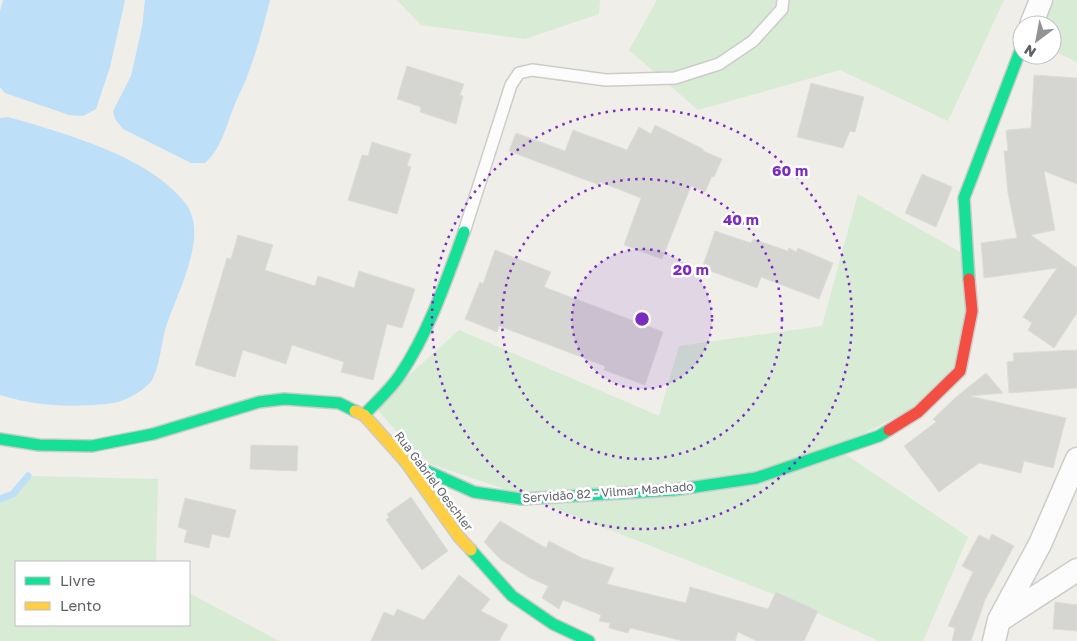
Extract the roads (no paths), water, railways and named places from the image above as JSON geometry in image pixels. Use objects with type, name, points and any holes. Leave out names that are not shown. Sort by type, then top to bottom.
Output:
[{"type":"street","points":[[1035,15],[1041,0]]},
{"type":"street","name":"Servidão 82 - Vilmar Machado","points":[[405,461],[474,492],[521,499],[674,490],[756,478],[879,436],[918,412],[960,371],[972,311],[966,254],[964,198],[1015,65]]},
{"type":"street","points":[[364,415],[399,377],[426,329],[441,295],[464,232]]},
{"type":"street","name":"Rua Gabriel Oeschler","points":[[0,439],[39,445],[92,446],[153,434],[259,402],[284,399],[339,403],[364,415],[405,461],[459,537],[512,596],[553,624],[589,641]]},
{"type":"street","points":[[996,631],[1040,544],[1077,459]]},
{"type":"street","points":[[996,631],[1077,570]]},
{"type":"lane","points":[[464,232],[511,85],[519,73],[532,70],[606,80],[674,78],[719,64],[753,41],[782,9],[782,0]]},
{"type":"water","points":[[3,0],[125,0],[110,67],[96,109],[83,116],[69,115],[5,93],[0,87],[0,11]]},
{"type":"water","points":[[145,0],[270,0],[254,56],[225,131],[219,145],[205,163],[191,163],[123,129],[115,119],[113,111],[131,76],[142,27]]},
{"type":"water","points":[[8,117],[104,148],[151,172],[170,187],[186,204],[192,217],[193,249],[165,330],[155,372],[152,380],[147,385],[136,394],[124,400],[114,403],[81,406],[35,403],[0,395],[0,118]]},
{"type":"waterway","points":[[0,499],[13,494],[28,476]]}]
